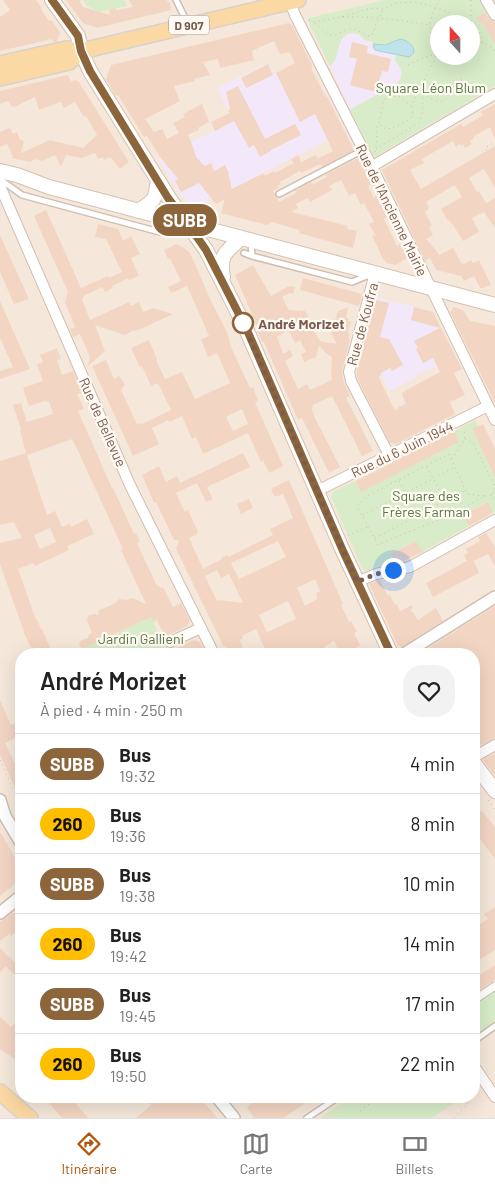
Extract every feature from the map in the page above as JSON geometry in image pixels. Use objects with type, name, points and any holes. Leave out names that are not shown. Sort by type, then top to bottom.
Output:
[{"type":"main road","points":[[52,0],[78,36],[87,66],[168,198],[206,250],[247,330],[387,648]]},
{"type":"main road","name":"D 907","points":[[0,64],[66,49],[81,51],[292,1]]},
{"type":"main road","name":"D 907","points":[[0,78],[69,62],[81,51]]},
{"type":"main road","points":[[0,179],[17,175],[49,187],[495,305]]},
{"type":"main road","points":[[144,212],[155,199],[158,180]]},
{"type":"main road","points":[[224,285],[222,259],[225,253],[246,239]]},
{"type":"main road","points":[[480,772],[495,791]]},
{"type":"main road","points":[[0,1092],[30,1118]]},
{"type":"main road","points":[[0,1103],[18,1118]]},
{"type":"street","points":[[486,0],[495,15]]},
{"type":"street","name":"Rue de l'Ancienne Mairie","points":[[292,1],[495,420]]},
{"type":"street","points":[[372,167],[495,94]]},
{"type":"street","name":"Rue de Bellevue","points":[[0,179],[130,485],[211,648]]},
{"type":"street","name":"Rue de Koufra","points":[[375,273],[349,372],[351,381],[389,456]]},
{"type":"street","name":"Rue du 6 Juin 1944","points":[[317,491],[488,406]]},
{"type":"street","points":[[357,582],[376,574],[410,567],[495,520]]},
{"type":"street","points":[[414,648],[495,597]]},
{"type":"street","points":[[170,642],[201,628]]},
{"type":"street","points":[[480,754],[495,745]]},
{"type":"street","points":[[0,800],[5,816],[15,833]]},
{"type":"street","points":[[0,913],[15,901]]},
{"type":"street","points":[[480,996],[495,986]]},
{"type":"street","points":[[480,1074],[494,1093]]},
{"type":"street","points":[[222,1103],[234,1118]]},
{"type":"lane","points":[[176,0],[189,25]]},
{"type":"lane","points":[[279,194],[363,150]]},
{"type":"lane","points":[[0,179],[22,195],[167,234]]},
{"type":"lane","points":[[139,226],[144,212]]},
{"type":"lane","points":[[246,239],[252,256]]},
{"type":"lane","points":[[244,254],[352,282],[375,273]]},
{"type":"lane","points":[[480,1037],[495,1026]]},
{"type":"lane","points":[[307,1118],[330,1103]]},
{"type":"path","points":[[432,15],[440,0]]},
{"type":"path","points":[[471,0],[471,15]]},
{"type":"path","points":[[308,20],[314,22],[328,35],[333,36],[351,29],[371,36],[380,13],[396,3],[413,2],[436,7],[452,15]]},
{"type":"path","points":[[314,22],[368,9],[383,10]]},
{"type":"path","points":[[341,17],[380,17],[430,25]]},
{"type":"path","points":[[480,33],[483,42]]},
{"type":"path","points":[[480,42],[491,46],[495,51]]},
{"type":"path","points":[[408,65],[430,55]]},
{"type":"path","points":[[380,124],[386,130],[392,129],[410,118],[412,114],[411,106],[432,65]]},
{"type":"path","points":[[419,90],[436,102],[442,102],[446,100],[456,82],[462,79]]},
{"type":"path","points":[[375,150],[419,123],[422,117],[422,84]]},
{"type":"path","points":[[372,167],[377,141],[376,128],[380,124],[381,108],[384,99],[399,96],[411,106]]},
{"type":"path","points":[[487,150],[485,148],[495,142]]},
{"type":"path","points":[[452,459],[465,439],[465,432],[459,420]]},
{"type":"path","points":[[465,439],[473,443],[495,486],[492,495],[495,500]]},
{"type":"path","points":[[485,496],[447,517],[378,545],[357,506],[367,496],[449,454],[467,494],[492,495]]},
{"type":"path","points":[[426,466],[444,502],[447,517]]},
{"type":"path","points":[[362,516],[455,467]]},
{"type":"path","points":[[398,480],[405,493]]},
{"type":"path","points":[[374,538],[465,490]]},
{"type":"path","points":[[348,536],[368,527]]},
{"type":"path","points":[[0,760],[13,789]]},
{"type":"path","points":[[360,1111],[371,1103]]},
{"type":"path","points":[[454,1118],[468,1103]]},
{"type":"shaded area","points":[[0,0],[495,0],[495,1118],[0,1118]]},
{"type":"shaded area","points":[[353,32],[359,34],[364,40],[374,42],[373,49],[396,55],[395,61],[401,70],[401,76],[396,85],[350,109],[330,66],[335,62],[340,41],[344,36]]},
{"type":"shaded area","points":[[308,57],[313,67],[311,68],[345,132],[197,206],[181,196],[158,159],[234,121],[217,88],[268,63],[274,74]]},
{"type":"shaded area","points":[[376,297],[433,312],[445,335],[416,349],[423,363],[433,358],[437,366],[417,374],[416,377],[389,391],[381,373],[358,367]]},
{"type":"green space","points":[[83,0],[124,0],[127,6],[99,12],[86,5]]},
{"type":"green space","name":"Square Léon Blum","points":[[385,0],[479,0],[495,26],[495,86],[376,156],[373,155],[350,109],[397,83],[402,73],[395,61],[396,55],[372,49],[373,42],[364,40],[359,34],[351,33],[345,35],[342,39],[334,62],[330,66],[308,21],[309,18]]},
{"type":"green space","name":"Square des Frères Farman","points":[[475,420],[478,426],[472,430],[495,477],[495,512],[493,513],[487,502],[463,515],[469,526],[422,552],[415,541],[391,554],[396,565],[367,571],[362,568],[331,497],[334,491],[356,481],[361,491],[459,442],[454,431]]},
{"type":"green space","name":"Jardin Gallieni","points":[[151,617],[165,648],[85,648]]},
{"type":"green space","points":[[495,991],[495,1024],[480,1034],[480,1001]]},
{"type":"green space","points":[[342,1103],[454,1103],[432,1118],[320,1118]]},
{"type":"water","points":[[401,39],[408,42],[413,48],[414,53],[409,57],[375,50],[373,44],[386,45]]},
{"type":"building","points":[[3,0],[36,0],[49,21],[51,20],[60,32],[57,42],[53,42],[52,39],[0,51],[0,17],[10,10]]},
{"type":"building","points":[[66,0],[79,0],[83,7],[110,15],[109,10],[133,7],[129,0],[166,0],[170,3],[171,10],[97,28],[83,23]]},
{"type":"building","points":[[485,12],[489,19],[495,22],[495,44],[482,22],[480,23],[480,15]]},
{"type":"building","points":[[289,23],[292,25],[313,67],[311,68],[354,150],[322,167],[320,163],[301,173],[300,171],[280,182],[279,188],[273,191],[279,202],[311,182],[312,185],[327,177],[325,175],[358,158],[371,184],[368,186],[374,198],[376,196],[387,217],[384,219],[397,246],[400,244],[407,258],[396,265],[386,263],[372,235],[376,236],[369,224],[374,222],[364,203],[361,205],[355,193],[349,196],[341,180],[329,186],[332,190],[310,202],[308,198],[296,204],[298,208],[292,212],[348,226],[347,229],[357,231],[353,248],[299,233],[299,230],[272,222],[267,225],[221,213],[225,199],[216,204],[199,183],[181,192],[175,181],[178,179],[160,157],[147,136],[144,137],[106,79],[111,65]],"holes":[[[274,41],[280,54],[289,52],[295,63],[276,73],[300,122],[315,114],[333,151],[318,159],[316,155],[301,162],[298,155],[291,159],[294,163],[275,173],[274,171],[265,176],[264,173],[232,189],[229,173],[225,165],[214,171],[211,163],[205,166],[196,157],[188,135],[199,130],[198,128],[209,122],[202,104],[183,114],[185,117],[173,123],[179,133],[167,139],[162,129],[154,132],[145,119],[180,101],[174,86],[210,75],[203,62],[218,59],[220,68],[254,60],[252,51]]]},
{"type":"building","points":[[352,42],[368,46],[367,53],[391,59],[388,72],[382,71],[376,92],[350,85],[357,59],[349,57]]},
{"type":"building","points":[[268,64],[273,75],[246,88],[241,78]]},
{"type":"building","points":[[68,75],[71,82],[75,80],[79,82],[129,162],[120,169],[110,157],[104,160],[103,157],[98,159],[95,153],[82,158],[66,155],[61,167],[55,155],[42,161],[36,159],[30,162],[11,158],[13,157],[7,144],[0,147],[0,132],[10,128],[13,134],[17,132],[20,140],[24,141],[21,153],[50,140],[83,148],[97,135],[75,102],[64,108],[61,102],[39,110],[35,97],[14,107],[7,101],[0,104],[0,91]]},
{"type":"building","points":[[238,86],[265,139],[295,124],[301,135],[260,157],[254,145],[249,148],[234,121],[215,131],[211,122],[230,113],[226,92]]},
{"type":"building","points":[[495,104],[495,140],[490,127],[473,137],[470,141],[472,144],[465,148],[463,144],[456,147],[453,141],[422,159],[424,163],[410,170],[421,189],[495,146],[495,188],[484,169],[469,178],[486,203],[495,198],[495,228],[484,212],[472,218],[479,232],[463,241],[441,209],[462,197],[455,185],[426,202],[429,208],[425,212],[432,226],[429,227],[433,235],[426,239],[439,255],[453,248],[462,264],[471,260],[473,263],[479,260],[491,285],[480,288],[474,276],[464,281],[461,276],[436,270],[430,258],[425,261],[382,170],[461,124],[463,127],[483,115],[481,112]]},
{"type":"building","points":[[46,210],[81,288],[122,272],[106,239],[95,237],[98,224],[118,229],[123,241],[131,236],[140,254],[131,258],[139,276],[129,280],[128,278],[105,292],[102,287],[83,296],[84,298],[82,299],[90,320],[129,302],[131,306],[139,302],[143,312],[153,308],[173,314],[125,335],[95,325],[105,351],[88,366],[90,357],[80,334],[73,337],[70,329],[75,327],[65,302],[68,292],[34,216]]},
{"type":"building","points":[[0,235],[29,299],[14,304],[0,272]]},
{"type":"building","points":[[176,244],[190,253],[228,334],[231,347],[250,388],[253,387],[258,401],[255,402],[283,466],[269,473],[263,460],[261,462],[248,433],[203,454],[196,437],[192,439],[182,416],[152,428],[159,444],[133,456],[92,366],[106,360],[114,379],[119,376],[125,384],[121,390],[137,424],[140,423],[140,425],[171,410],[158,383],[151,386],[131,348],[149,340],[165,379],[182,372],[195,399],[230,383],[217,353],[208,357],[201,339],[209,336],[187,286],[171,293],[168,287],[181,281],[164,250]],"holes":[[[242,409],[248,424],[233,431],[226,417]]]},
{"type":"building","points":[[253,265],[271,296],[289,286],[295,287],[293,294],[290,293],[282,297],[289,310],[305,311],[312,323],[324,317],[327,324],[314,331],[320,341],[337,344],[331,333],[338,311],[348,307],[346,318],[351,322],[348,332],[350,339],[342,373],[350,396],[346,398],[373,451],[362,456],[332,396],[313,405],[313,414],[340,467],[329,473],[302,418],[298,420],[264,342],[262,342],[257,331],[259,330],[235,275]],"holes":[[[288,330],[295,343],[300,340],[306,352],[301,354],[304,362],[316,357],[319,345],[332,357],[332,380],[310,390],[307,384],[298,389],[285,361],[293,356],[290,350],[283,354],[277,337]]]},
{"type":"building","points":[[303,278],[362,294],[359,306],[300,290]]},
{"type":"building","points":[[376,300],[389,303],[380,337],[389,339],[403,365],[392,371],[390,368],[381,373],[379,378],[394,409],[397,411],[398,407],[406,404],[402,395],[403,392],[440,372],[433,358],[423,363],[414,341],[440,328],[411,320],[414,307],[433,312],[462,369],[454,373],[465,395],[450,402],[455,414],[396,444],[390,443],[357,376],[357,369]]},
{"type":"building","points":[[0,301],[30,369],[0,379],[0,371],[13,367],[0,338]]},
{"type":"building","points":[[454,307],[463,310],[470,321],[495,326],[495,403],[450,312]]},
{"type":"building","points":[[57,348],[61,359],[57,360],[62,375],[73,371],[82,393],[77,394],[84,409],[78,411],[112,488],[134,534],[136,533],[140,542],[137,543],[156,584],[161,588],[163,587],[173,607],[181,603],[190,620],[187,626],[165,637],[157,620],[153,622],[151,617],[84,648],[81,648],[79,644],[80,641],[88,638],[89,634],[92,633],[87,620],[88,616],[98,615],[99,610],[114,604],[119,599],[126,600],[132,598],[146,604],[121,550],[123,549],[72,439],[27,455],[47,515],[55,511],[62,527],[70,524],[71,527],[87,519],[94,534],[67,546],[69,550],[35,566],[33,563],[18,569],[36,620],[50,648],[31,648],[25,635],[0,564],[0,543],[22,538],[14,522],[0,525],[0,461],[26,453],[13,405],[21,403],[27,422],[53,414],[49,401],[29,406],[23,388],[43,381],[37,364],[43,362],[40,355]],"holes":[[[50,528],[56,542],[40,549],[34,535]]]},
{"type":"building","points":[[483,424],[495,449],[495,477],[472,429]]},
{"type":"building","points":[[454,431],[459,442],[361,492],[356,481]]},
{"type":"building","points":[[243,453],[250,467],[207,487],[213,499],[206,502],[197,483],[176,493],[185,512],[188,510],[198,532],[189,538],[203,569],[227,555],[228,557],[273,535],[270,529],[293,518],[283,494],[276,497],[271,490],[289,480],[343,604],[341,605],[349,622],[351,621],[357,632],[354,633],[360,645],[356,648],[337,648],[334,641],[323,648],[264,648],[256,629],[242,636],[243,638],[240,640],[243,648],[224,647],[176,549],[179,540],[174,540],[156,502],[154,503],[142,475],[159,466],[166,482],[177,476],[180,483]],"holes":[[[278,541],[286,557],[239,579],[231,563]],[[217,570],[221,578],[229,574],[243,603],[217,601],[205,576]],[[315,579],[320,591],[316,593],[317,599],[305,606],[297,588]],[[288,601],[296,619],[267,632],[259,615]]]},
{"type":"building","points":[[249,499],[253,508],[241,514],[237,504]]},
{"type":"building","points":[[488,502],[493,513],[469,526],[463,515]]},
{"type":"building","points":[[486,533],[495,547],[495,566],[488,554],[474,561],[479,573],[433,597],[426,583],[467,561],[464,555],[468,553],[466,549],[480,541],[478,537]]},
{"type":"building","points":[[416,541],[422,552],[404,561],[395,563],[391,554]]},
{"type":"building","points":[[380,580],[388,596],[390,595],[400,611],[413,605],[410,612],[412,611],[418,620],[436,608],[443,621],[402,647],[398,646],[369,584]]},
{"type":"building","points":[[495,606],[495,738],[480,746],[480,648],[428,648]]},
{"type":"building","points":[[194,640],[200,642],[203,648],[177,648]]},
{"type":"building","points":[[0,700],[11,725],[15,723],[15,738],[5,743],[15,764],[15,788],[0,755]]},
{"type":"building","points":[[495,753],[495,776],[484,759]]},
{"type":"building","points":[[480,811],[495,827],[495,859],[480,839]]},
{"type":"building","points":[[0,832],[15,857],[15,884],[0,896]]},
{"type":"building","points":[[495,907],[495,950],[480,959],[480,924],[488,919],[484,914]]},
{"type":"building","points":[[12,913],[15,913],[15,933],[11,936],[9,934],[0,941],[0,922]]},
{"type":"building","points":[[0,948],[15,961],[15,975],[6,966],[0,972]]},
{"type":"building","points":[[495,965],[495,980],[480,990],[480,975]]},
{"type":"building","points":[[0,1017],[11,1027],[15,1023],[15,1059],[0,1049]]},
{"type":"building","points":[[49,1103],[75,1103],[88,1118],[62,1118]]},
{"type":"building","points":[[149,1103],[205,1103],[217,1118],[136,1118],[151,1105]]},
{"type":"building","points":[[306,1103],[283,1118],[254,1118],[247,1107],[251,1104]]},
{"type":"bus line","name":"SUBB","points":[[52,0],[78,36],[87,66],[168,198],[206,250],[247,330],[343,551],[389,648]]},
{"type":"place","name":"André Morizet","points":[[243,323]]},
{"type":"route","points":[[243,323],[357,582],[376,574],[393,570]]}]
